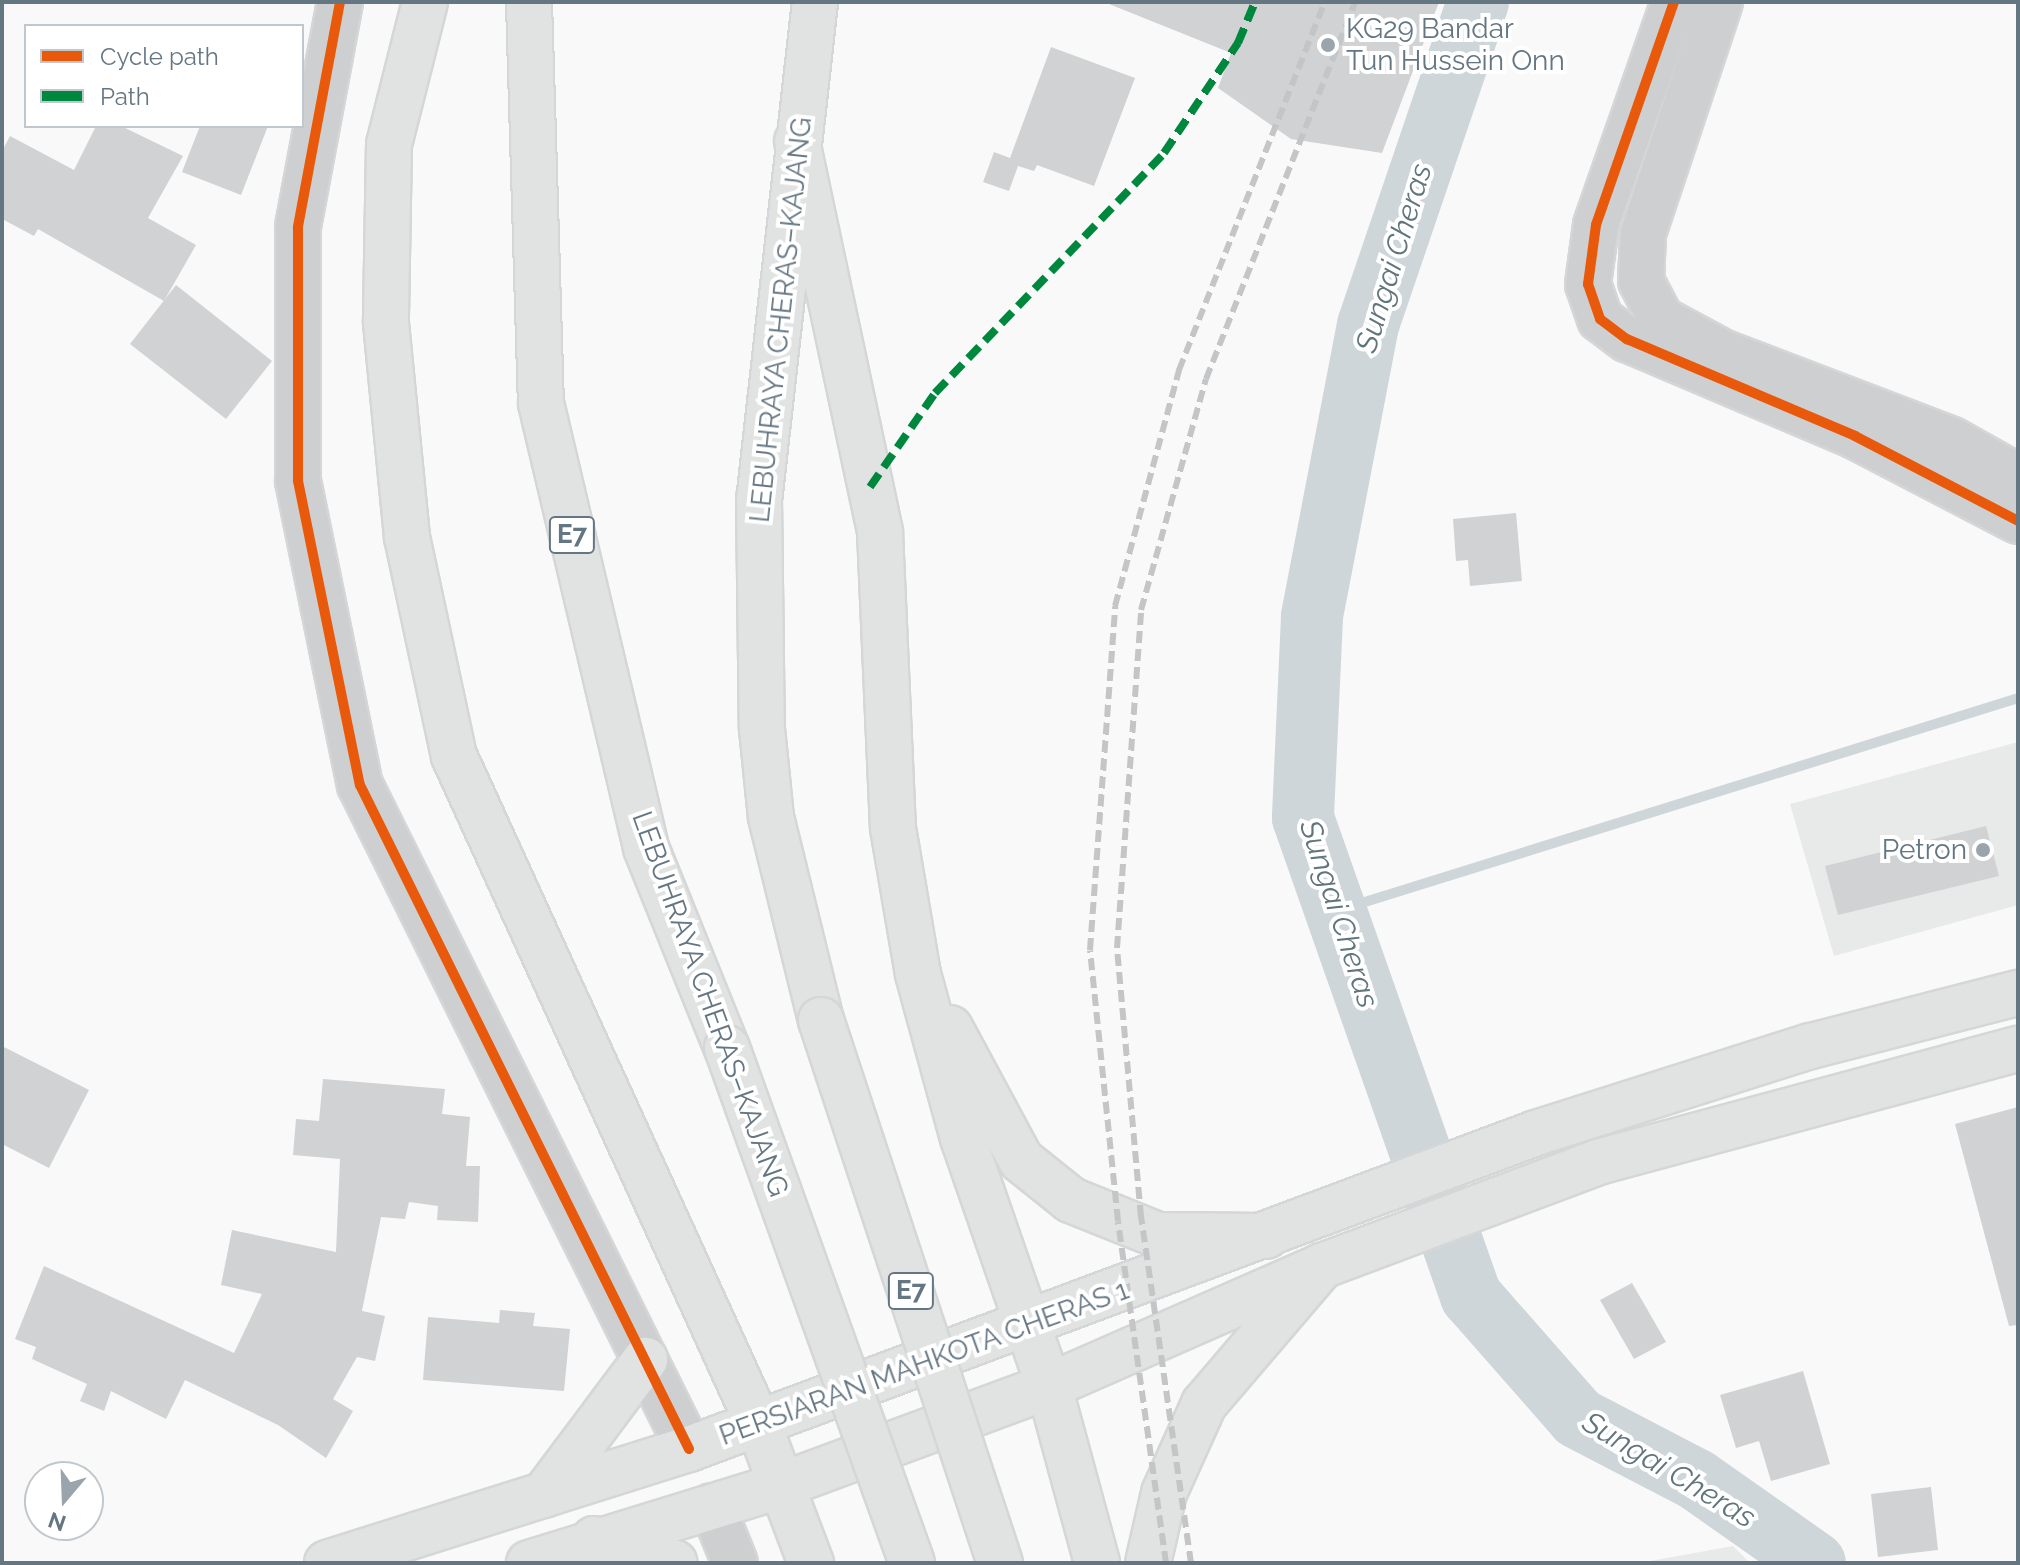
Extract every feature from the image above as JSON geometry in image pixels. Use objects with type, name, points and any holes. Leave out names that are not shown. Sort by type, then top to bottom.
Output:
[{"type":"main road","points":[[425,2],[389,144],[386,323],[407,537],[454,756],[758,1423],[811,1563]]},
{"type":"main road","name":"LEBUHRAYA CHERAS–KAJANG","points":[[529,2],[541,403],[646,848],[727,1048],[912,1563]]},
{"type":"main road","name":"LEBUHRAYA CHERAS–KAJANG","points":[[815,2],[759,498],[762,729],[787,899],[821,1020],[1000,1563]]},
{"type":"main road","points":[[797,141],[880,532],[893,828],[918,974],[963,1138],[1049,1386],[1097,1563]]},
{"type":"main road","points":[[918,974],[1021,1160],[1071,1200],[1158,1235],[1266,1236]]},
{"type":"main road","name":"PERSIARAN MAHKOTA CHERAS 1","points":[[327,1563],[689,1449],[1028,1328],[1454,1164],[1811,1046],[2018,993]]},
{"type":"main road","name":"PERSIARAN MAHKOTA CHERAS 1","points":[[529,1563],[594,1539],[782,1485],[1049,1386],[1322,1266],[1598,1162],[2018,1049]]},
{"type":"main road","points":[[1148,1563],[1164,1493],[1204,1404],[1322,1266]]},
{"type":"main road","points":[[544,1495],[645,1360]]},
{"type":"main road","points":[[594,1539],[675,1563]]},
{"type":"street","points":[[340,2],[298,227],[298,481],[360,785],[689,1449]]},
{"type":"street","points":[[1674,2],[1596,225],[1588,284],[1600,319],[1627,339],[1855,436],[2018,521]]},
{"type":"street","points":[[1720,2],[1643,234],[1641,281],[1661,319],[1722,352],[1952,440],[2018,477]]},
{"type":"street","points":[[712,1506],[735,1563]]},
{"type":"shaded area","points":[[2018,742],[2018,905],[1834,956],[1790,804]]},
{"type":"shaded area","points":[[1733,1546],[1750,1563],[1639,1563]]},
{"type":"building","name":"KG29 Bandar Tun Hussein Onn","points":[[1104,2],[1439,2],[1382,153],[1291,139],[1218,88],[1231,53]]},
{"type":"building","points":[[1051,47],[1135,78],[1094,186],[1037,165],[1034,171],[1018,166],[1009,191],[983,182],[994,152],[1010,158]]},
{"type":"building","points":[[95,128],[125,128],[183,156],[148,218],[196,245],[164,301],[38,229],[34,236],[2,219],[2,151],[10,136],[74,170]]},
{"type":"building","points":[[199,128],[267,128],[241,195],[182,172]]},
{"type":"building","points":[[176,285],[272,361],[226,419],[130,344]]},
{"type":"building","points":[[1516,513],[1522,581],[1470,586],[1468,560],[1456,561],[1453,519]]},
{"type":"building","points":[[1986,826],[1999,876],[1838,915],[1825,866]]},
{"type":"building","points":[[2,1046],[89,1090],[49,1168],[2,1144]]},
{"type":"building","points":[[323,1079],[445,1089],[442,1114],[470,1117],[466,1166],[480,1166],[478,1222],[437,1220],[438,1206],[409,1202],[405,1219],[381,1217],[362,1311],[385,1316],[375,1361],[357,1357],[333,1399],[353,1411],[326,1458],[278,1425],[185,1380],[166,1419],[111,1391],[104,1411],[80,1401],[87,1384],[32,1359],[36,1347],[15,1339],[44,1266],[234,1353],[262,1294],[221,1285],[232,1230],[336,1252],[340,1159],[293,1155],[296,1119],[319,1121]]},
{"type":"building","points":[[2018,1107],[2018,1325],[2009,1326],[1955,1124]]},
{"type":"building","points":[[1632,1283],[1666,1342],[1634,1359],[1600,1300]]},
{"type":"building","points":[[500,1310],[535,1313],[533,1326],[570,1329],[564,1391],[423,1380],[428,1317],[499,1323]]},
{"type":"building","points":[[1803,1371],[1830,1464],[1771,1481],[1759,1441],[1736,1448],[1720,1395]]},
{"type":"building","points":[[1931,1487],[1938,1550],[1878,1557],[1871,1494]]},
{"type":"waterway","name":"Sungai Cheras","points":[[1478,2],[1368,325],[1312,617],[1303,818],[1471,1296],[1578,1418],[1697,1480],[1815,1563]]},
{"type":"waterway","points":[[1336,911],[2018,698]]},
{"type":"railway","points":[[1166,1563],[1118,1221],[1090,950],[1115,606],[1179,370],[1325,2]]},
{"type":"railway","points":[[1191,1563],[1141,1217],[1117,948],[1141,610],[1206,379],[1355,2]]},
{"type":"marked path","points":[[870,487],[935,393],[1164,153],[1238,43],[1255,2]]},
{"type":"cycle path","points":[[340,2],[298,227],[298,481],[360,785],[689,1449]]},
{"type":"cycle path","points":[[1674,2],[1596,225],[1588,284],[1600,319],[1627,339],[1855,436],[2018,521]]},
{"type":"place","name":"KG29 Bandar Tun Hussein Onn","points":[[1328,45]]},
{"type":"place","name":"Petron","points":[[1983,850]]}]
